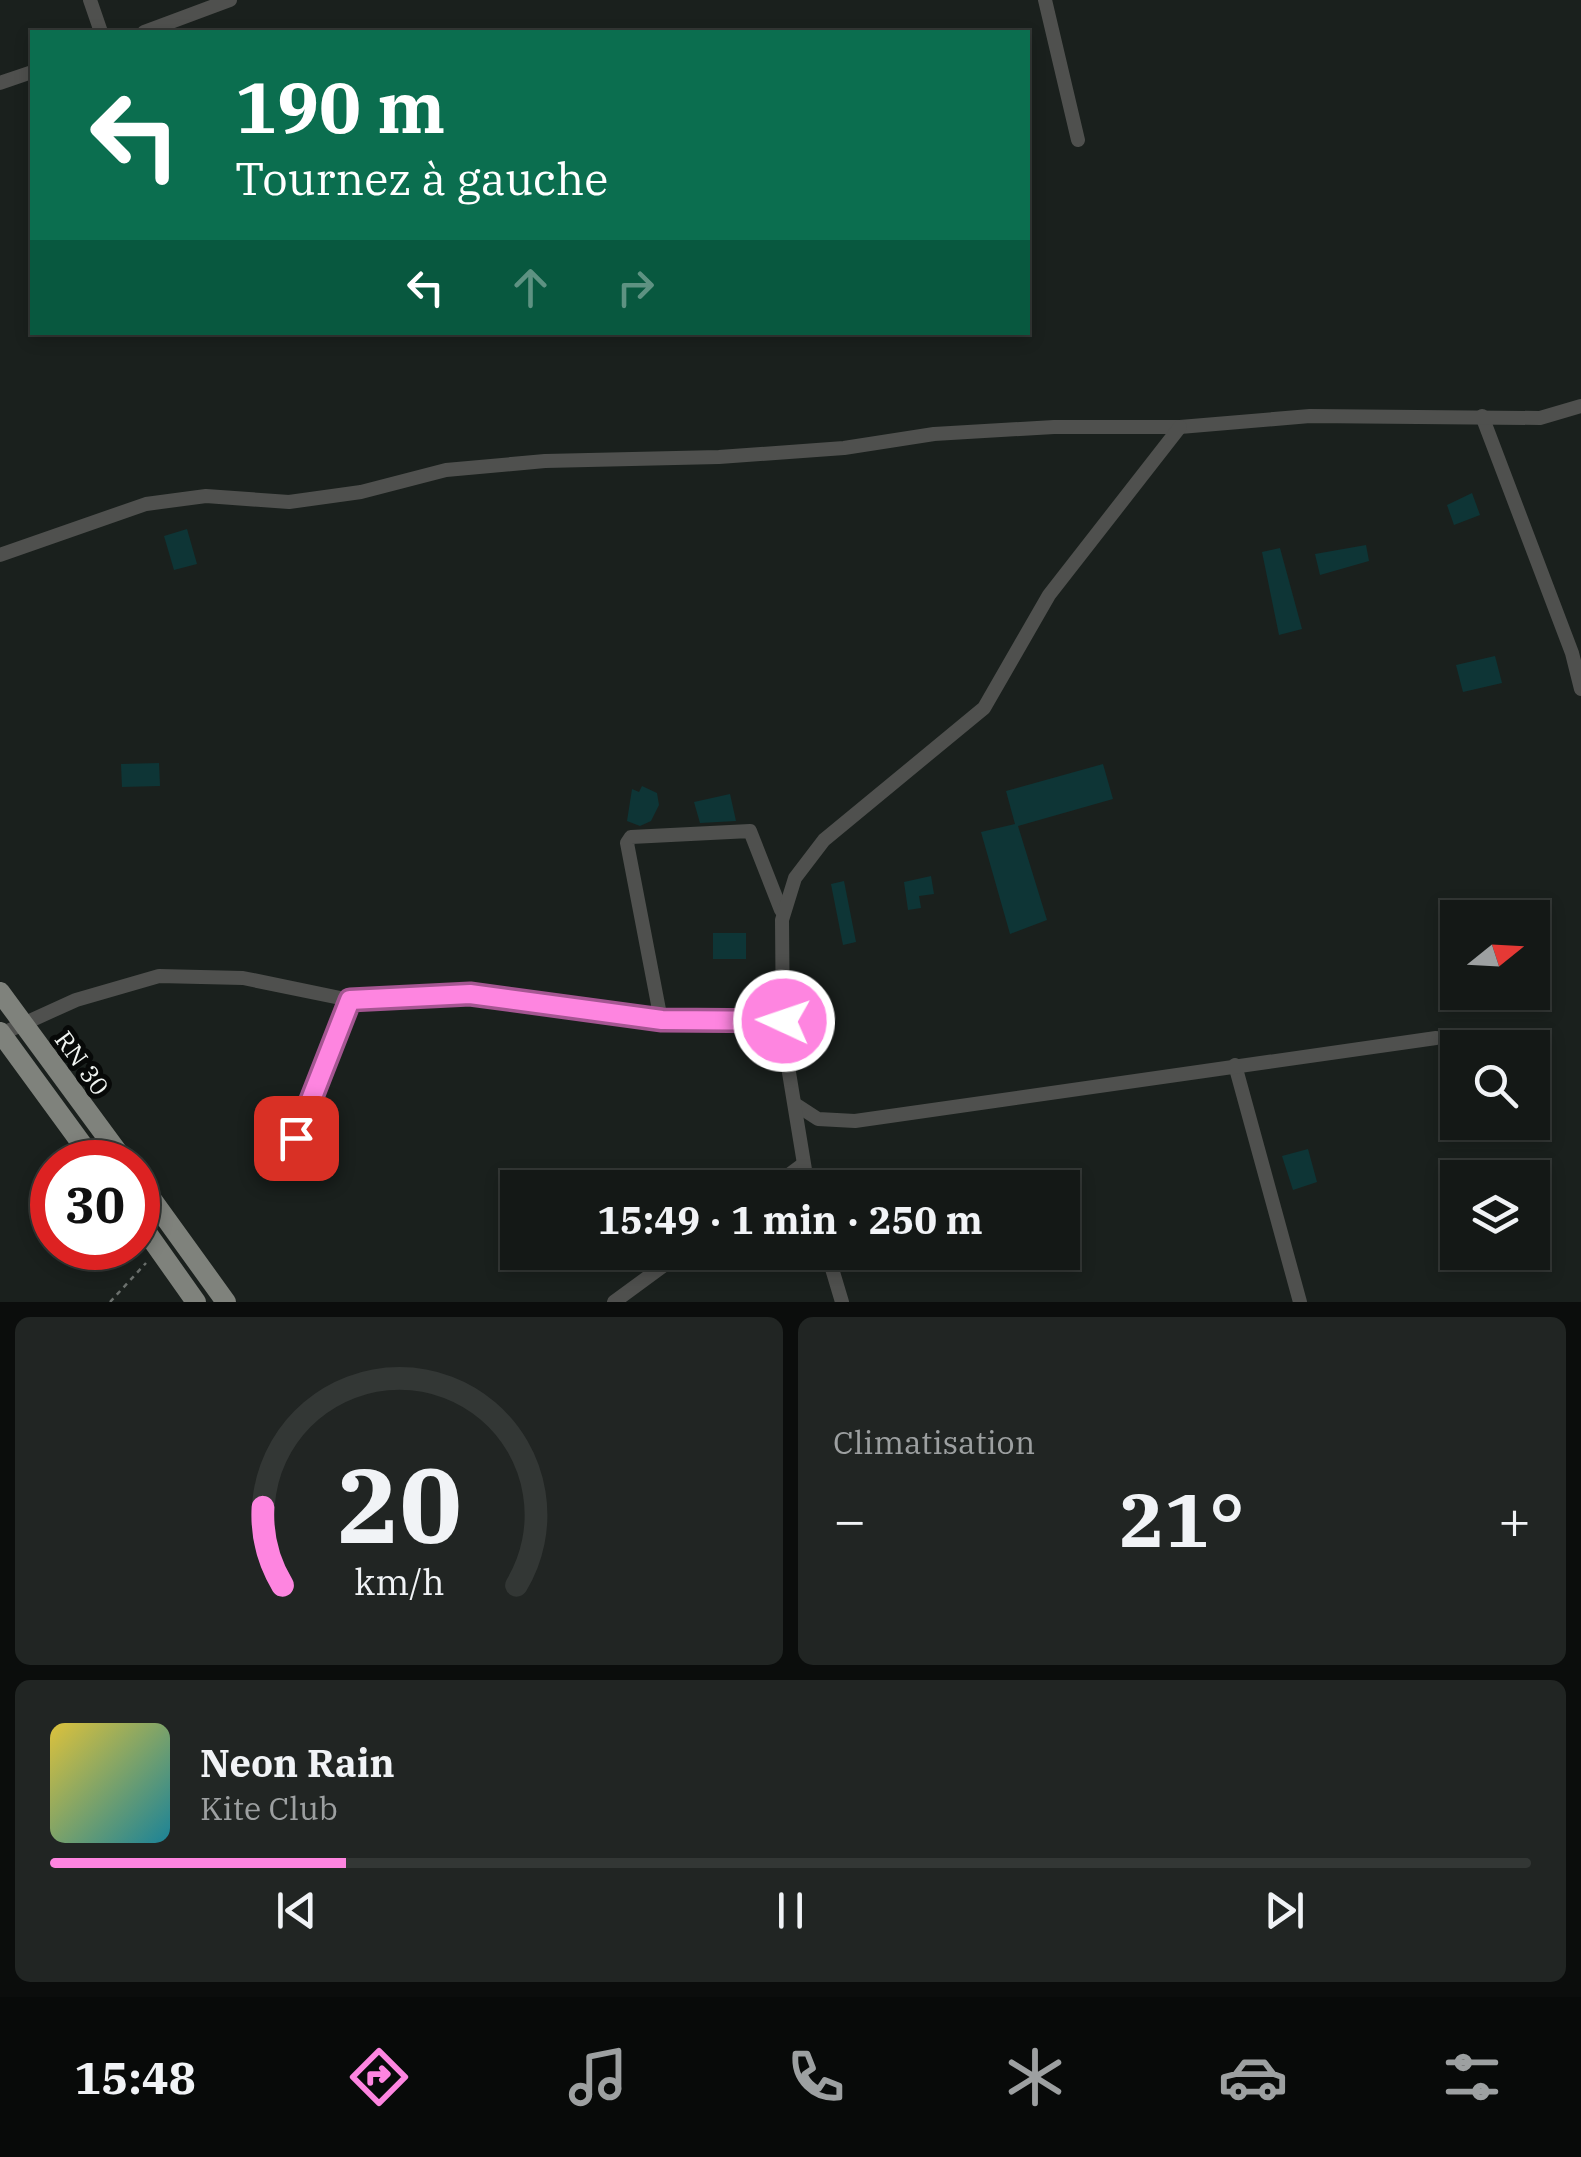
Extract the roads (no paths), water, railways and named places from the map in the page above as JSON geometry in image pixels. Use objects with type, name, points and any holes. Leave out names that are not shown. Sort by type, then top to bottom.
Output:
[{"type":"main road","name":"RN 30","points":[[0,992],[109,1140]]},
{"type":"main road","name":"RN 30","points":[[0,1033],[79,1140]]},
{"type":"main road","points":[[160,1210],[226,1302]]},
{"type":"main road","points":[[160,1250],[196,1302]]},
{"type":"street","points":[[90,0],[100,30]]},
{"type":"street","points":[[149,30],[230,0]]},
{"type":"street","points":[[1045,0],[1078,140]]},
{"type":"street","points":[[0,83],[30,73]]},
{"type":"street","points":[[0,556],[146,504],[206,496],[289,502],[361,492],[446,470],[545,461],[719,458],[844,448],[934,434],[1037,428],[1180,427],[1310,416],[1540,418],[1581,406]]},
{"type":"street","points":[[1482,416],[1572,653],[1581,689]]},
{"type":"street","points":[[782,920],[795,878],[824,840],[984,708],[1049,595],[1180,427]]},
{"type":"street","points":[[662,1020],[627,843],[630,836],[750,831],[780,900],[784,1021],[803,1170]]},
{"type":"street","points":[[0,1033],[128,981],[158,976],[242,978],[350,1000],[470,994],[662,1020],[784,1021]]},
{"type":"street","points":[[283,1172],[350,1000]]},
{"type":"street","points":[[798,1106],[818,1119],[855,1121],[1436,1038]]},
{"type":"street","points":[[1235,1065],[1300,1302]]},
{"type":"street","points":[[795,1170],[802,1165]]},
{"type":"street","points":[[614,1302],[658,1270]]},
{"type":"street","points":[[831,1270],[838,1300]]}]
